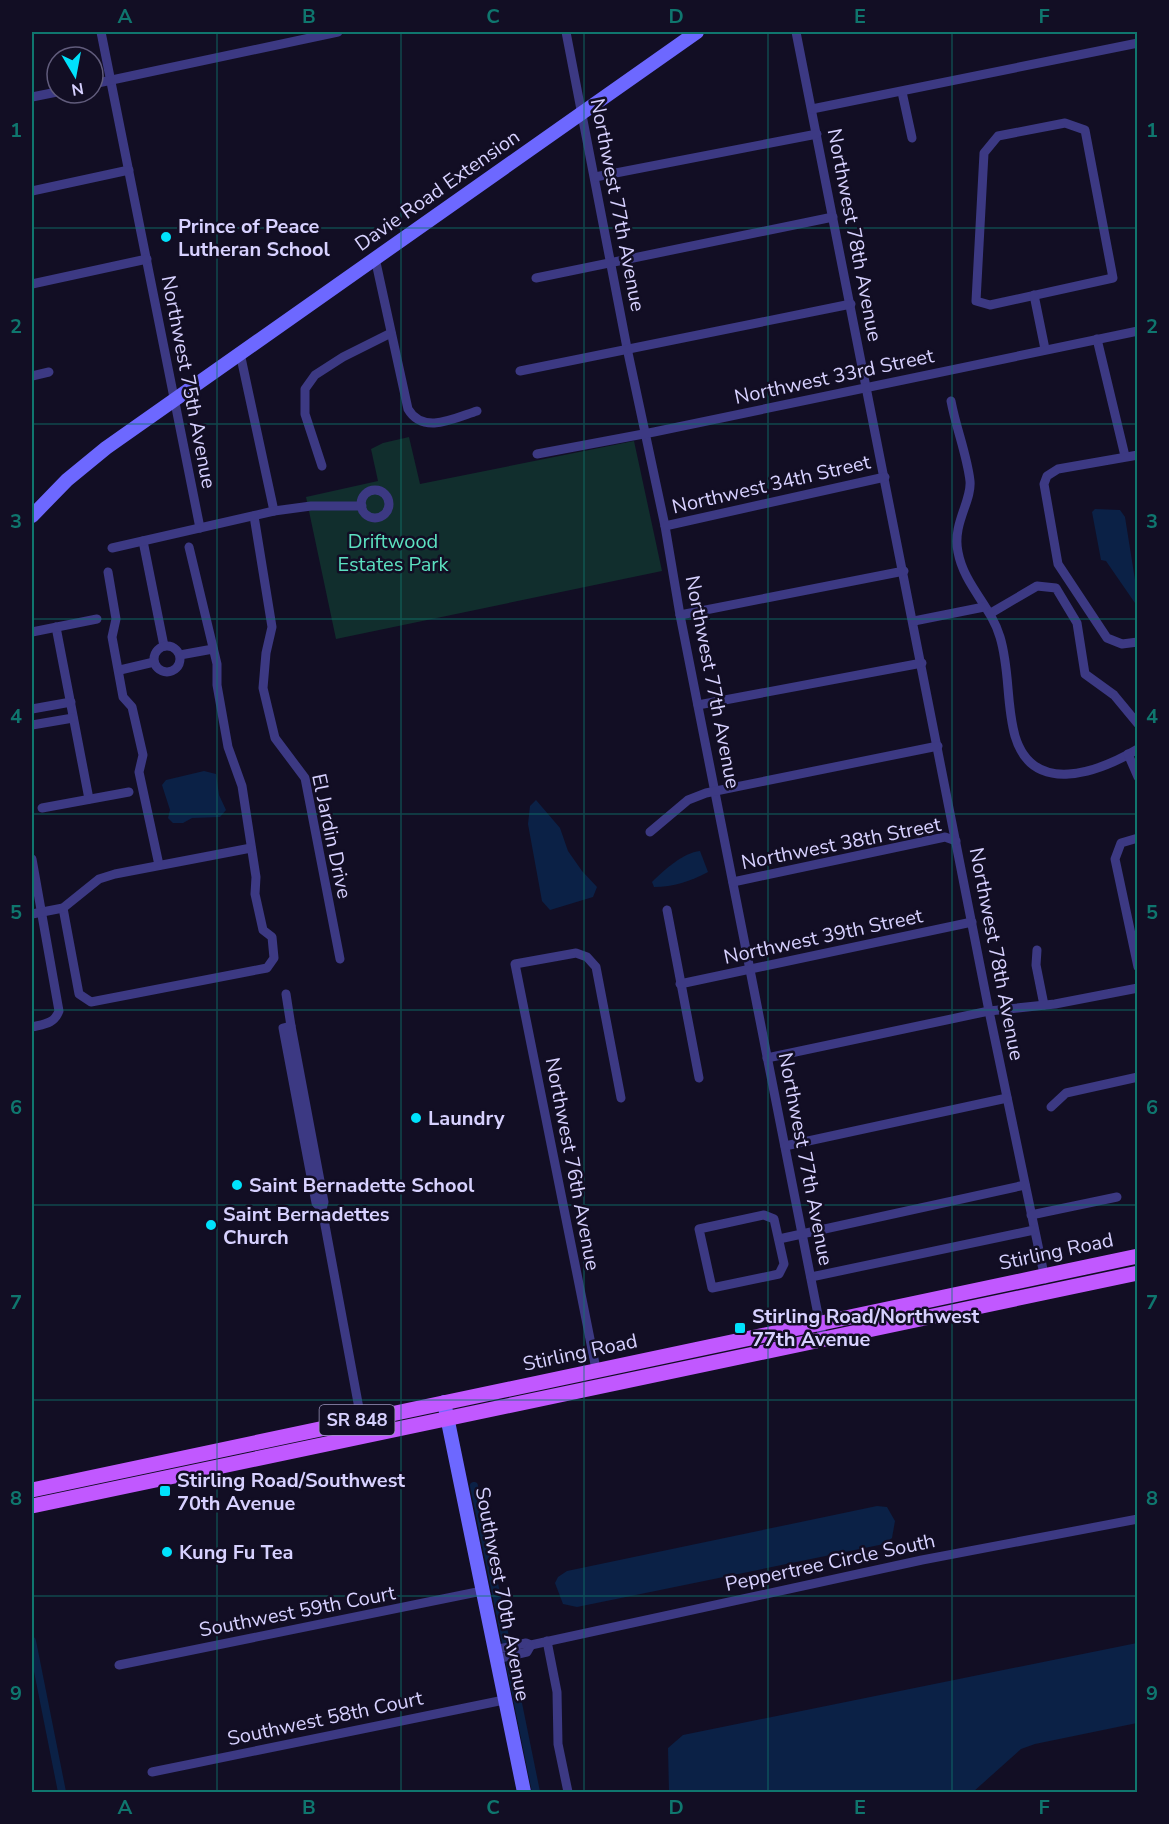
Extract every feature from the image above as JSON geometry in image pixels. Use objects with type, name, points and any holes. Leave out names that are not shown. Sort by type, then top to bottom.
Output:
[{"type":"main road","name":"Davie Road Extension","points":[[32,516],[67,480],[105,448],[697,32]]},
{"type":"main road","name":"Stirling Road","points":[[32,1490],[1137,1256]]},
{"type":"main road","name":"Stirling Road","points":[[32,1506],[1137,1273]]},
{"type":"main road","name":"Southwest 70th Avenue","points":[[444,1402],[524,1792]]},
{"type":"main road","points":[[269,1439],[272,1455]]},
{"type":"street","name":"Northwest 75th Avenue","points":[[101,32],[200,528]]},
{"type":"street","points":[[105,81],[336,32]]},
{"type":"street","name":"Northwest 77th Avenue","points":[[566,32],[644,433],[665,526],[680,615],[823,1340]]},
{"type":"street","name":"Northwest 78th Avenue","points":[[796,32],[914,621],[989,1011],[1048,1292]]},
{"type":"street","points":[[812,109],[1137,43]]},
{"type":"street","points":[[902,92],[912,138]]},
{"type":"street","points":[[1065,123],[1085,130],[1113,278],[1034,295],[990,305],[976,301],[984,153],[998,136],[1065,123]]},
{"type":"street","points":[[595,177],[817,134]]},
{"type":"street","points":[[32,191],[129,170]]},
{"type":"street","points":[[536,278],[833,218]]},
{"type":"street","points":[[375,258],[408,409],[414,418],[427,424],[477,411]]},
{"type":"street","points":[[32,284],[147,259]]},
{"type":"street","points":[[1034,295],[1045,349]]},
{"type":"street","points":[[520,371],[851,304]]},
{"type":"street","name":"Northwest 33rd Street","points":[[537,454],[1137,331]]},
{"type":"street","points":[[322,466],[304,414],[305,389],[315,375],[343,357],[391,333]]},
{"type":"street","points":[[1097,339],[1125,456]]},
{"type":"street","points":[[240,352],[274,512]]},
{"type":"street","points":[[32,376],[49,372]]},
{"type":"street","points":[[951,401],[970,484],[956,536],[958,554],[965,575],[987,610],[1007,668],[1015,735],[1020,749],[1030,763],[1046,773],[1066,776],[1095,768],[1137,749]]},
{"type":"street","points":[[1137,455],[1058,470],[1047,476],[1044,484],[1058,564],[1107,638],[1122,644],[1137,642]]},
{"type":"street","name":"Northwest 34th Street","points":[[665,526],[885,477]]},
{"type":"street","points":[[112,548],[274,512],[311,506],[362,506]]},
{"type":"street","name":"El Jardin Drive","points":[[254,516],[272,627],[266,653],[263,688],[275,738],[305,778],[340,959]]},
{"type":"street","points":[[143,541],[164,646]]},
{"type":"street","points":[[63,908],[79,994],[90,1002],[267,968],[274,958],[272,937],[263,930],[255,894],[256,877],[242,786],[228,747],[213,649],[189,547]]},
{"type":"street","points":[[680,615],[904,571]]},
{"type":"street","points":[[108,572],[116,619],[112,637],[120,670],[123,697],[132,707],[143,754],[139,772],[159,865]]},
{"type":"street","points":[[914,621],[987,610],[1037,586],[1056,588],[1077,623],[1085,674],[1114,695],[1137,724]]},
{"type":"street","points":[[32,632],[97,619]]},
{"type":"street","points":[[56,627],[89,799]]},
{"type":"street","points":[[164,646],[174,648],[180,655],[178,665],[170,671],[160,670],[154,662],[156,652],[164,646]]},
{"type":"street","points":[[180,655],[213,649]]},
{"type":"street","points":[[120,670],[154,662]]},
{"type":"street","points":[[698,705],[922,663]]},
{"type":"street","points":[[32,709],[71,702]]},
{"type":"street","points":[[32,726],[74,718]]},
{"type":"street","points":[[650,832],[688,800],[716,791],[938,746]]},
{"type":"street","points":[[1128,754],[1137,777]]},
{"type":"street","points":[[42,808],[129,792]]},
{"type":"street","name":"Northwest 38th Street","points":[[733,882],[945,837],[956,841]]},
{"type":"street","points":[[1137,838],[1121,843],[1115,860],[1137,966]]},
{"type":"street","points":[[35,913],[63,908],[99,879],[251,848]]},
{"type":"street","points":[[32,859],[35,913],[59,1011],[56,1019],[50,1023],[32,1026]]},
{"type":"street","points":[[667,910],[699,1078]]},
{"type":"street","name":"Northwest 39th Street","points":[[680,984],[750,971],[972,922]]},
{"type":"street","points":[[1037,950],[1036,965],[1044,1005]]},
{"type":"street","name":"Northwest 76th Avenue","points":[[596,1370],[515,964],[576,953],[586,957],[596,967],[621,1098]]},
{"type":"street","points":[[767,1058],[989,1011],[1044,1005],[1137,988]]},
{"type":"street","points":[[286,994],[291,1026],[283,1028],[287,1051],[316,1203],[322,1209],[361,1419]]},
{"type":"street","points":[[1051,1107],[1069,1092],[1137,1077]]},
{"type":"street","points":[[785,1146],[1007,1098]]},
{"type":"street","points":[[779,1239],[1025,1185]]},
{"type":"street","points":[[1031,1215],[1117,1197]]},
{"type":"street","points":[[765,1215],[774,1219],[779,1239],[784,1264],[779,1274],[712,1288],[699,1229],[765,1215]]},
{"type":"street","points":[[811,1277],[1034,1230]]},
{"type":"street","name":"Peppertree Circle South","points":[[495,1654],[527,1652],[531,1645],[548,1641],[922,1560],[1137,1519]]},
{"type":"street","name":"Southwest 59th Court","points":[[119,1665],[482,1591]]},
{"type":"street","points":[[548,1641],[557,1692],[558,1744],[568,1792]]},
{"type":"street","name":"Southwest 58th Court","points":[[152,1772],[504,1700]]},
{"type":"green space","name":"Driftwood Estates Park","points":[[409,437],[420,484],[634,441],[662,571],[336,639],[306,497],[378,481],[371,449],[383,443]]},
{"type":"water","points":[[1095,509],[1120,510],[1125,517],[1136,586],[1135,603],[1106,561],[1101,560],[1092,512]]},
{"type":"water","points":[[204,771],[216,774],[219,795],[226,810],[220,817],[192,818],[183,823],[173,823],[168,818],[170,810],[162,785],[166,780]]},
{"type":"water","points":[[536,800],[560,828],[568,851],[597,887],[593,897],[550,910],[542,901],[528,824],[530,806]]},
{"type":"water","points":[[700,851],[708,872],[682,883],[654,887],[652,882],[668,867],[687,855]]},
{"type":"water","points":[[877,1506],[887,1507],[895,1521],[892,1538],[884,1544],[577,1607],[563,1604],[555,1583],[558,1577],[567,1571]]},
{"type":"water","points":[[1137,1643],[1137,1723],[1035,1744],[1021,1749],[973,1792],[669,1792],[668,1748],[683,1735]]},
{"type":"waterway","points":[[474,1486],[506,1642]]},
{"type":"waterway","points":[[32,1641],[62,1792]]},
{"type":"waterway","points":[[508,1654],[536,1792]]},
{"type":"place","name":"Prince of Peace Lutheran School","points":[[166,237]]},
{"type":"place","name":"Laundry","points":[[416,1118]]},
{"type":"place","name":"Saint Bernadette School","points":[[237,1185]]},
{"type":"place","name":"Saint Bernadettes Church","points":[[211,1225]]},
{"type":"place","name":"Stirling Road/Northwest 77th Avenue","points":[[740,1328]]},
{"type":"place","name":"Stirling Road/Southwest 70th Avenue","points":[[165,1491]]},
{"type":"place","name":"Kung Fu Tea","points":[[167,1552]]}]
